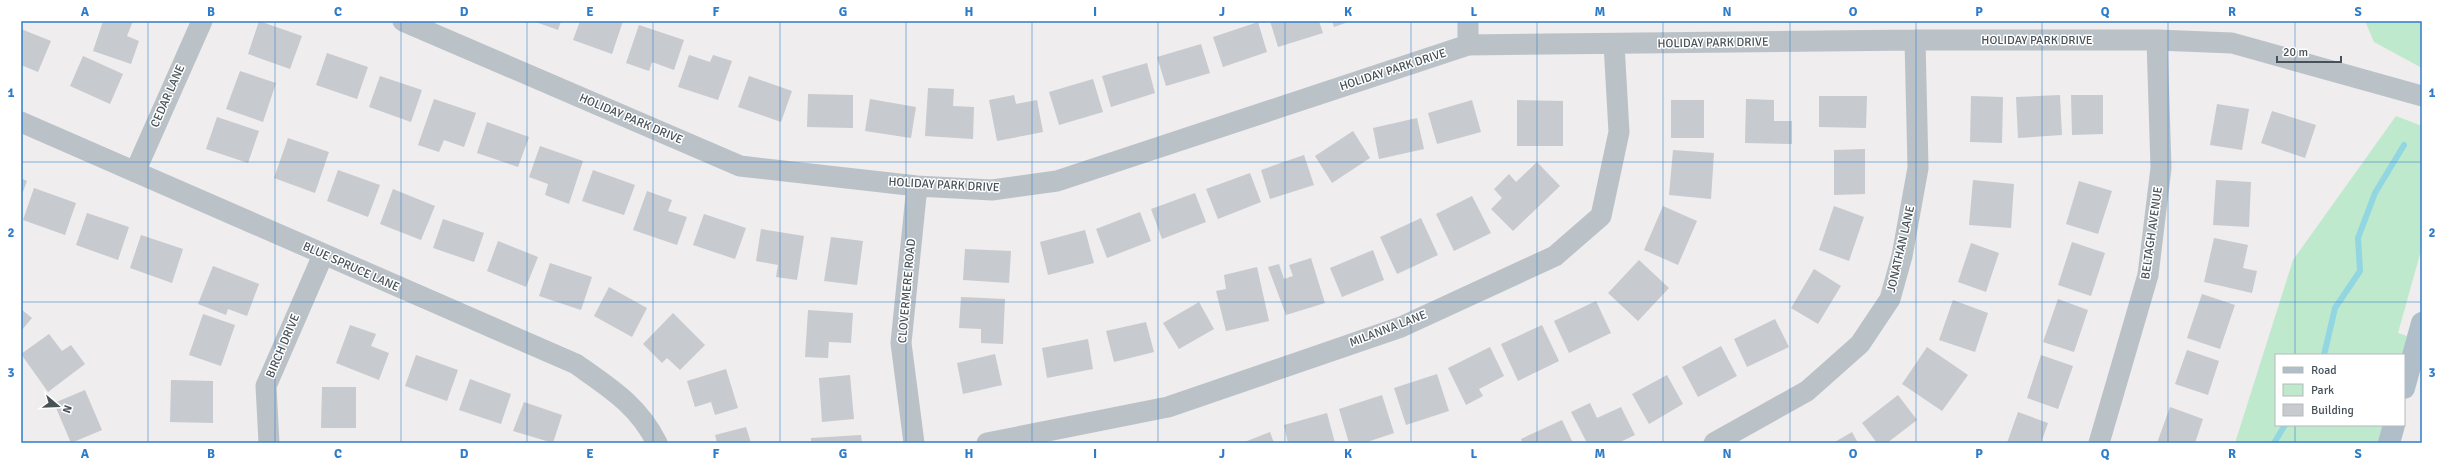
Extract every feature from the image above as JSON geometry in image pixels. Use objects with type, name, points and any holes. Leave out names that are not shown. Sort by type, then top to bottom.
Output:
[{"type":"main road","points":[[2405,384],[2422,322]]},
{"type":"main road","points":[[2389,443],[2394,426]]},
{"type":"street","name":"CEDAR LANE","points":[[135,172],[202,21]]},
{"type":"street","name":"HOLIDAY PARK DRIVE","points":[[403,21],[740,166],[917,186],[992,190],[1057,181],[1468,45],[1916,40],[2157,40],[2232,43],[2422,96]]},
{"type":"street","points":[[1468,21],[1468,45]]},
{"type":"street","name":"JONATHAN LANE","points":[[1714,443],[1807,391],[1860,344],[1890,299],[1902,256],[1918,168],[1916,40]]},
{"type":"street","name":"BELTAGH AVENUE","points":[[2099,443],[2148,275],[2161,168],[2157,40]]},
{"type":"street","name":"MILANNA LANE","points":[[987,443],[1168,407],[1401,327],[1555,256],[1601,216],[1619,132],[1614,44]]},
{"type":"street","name":"BLUE SPRUCE LANE","points":[[21,122],[323,255],[576,364],[623,397],[651,431],[657,443]]},
{"type":"street","name":"CLOVERMERE ROAD","points":[[914,443],[901,343],[917,186]]},
{"type":"street","name":"BIRCH DRIVE","points":[[269,443],[266,386],[323,255]]},
{"type":"green space","points":[[2365,21],[2422,21],[2422,68],[2374,42]]},
{"type":"green space","points":[[2396,116],[2422,126],[2422,247],[2398,333],[2407,336],[2402,354],[2275,354],[2275,426],[2383,426],[2379,443],[2235,443],[2293,260]]},
{"type":"building","points":[[103,21],[133,21],[127,36],[139,41],[131,64],[93,51]]},
{"type":"building","points":[[259,21],[302,36],[290,69],[248,54]]},
{"type":"building","points":[[533,21],[561,21],[558,30]]},
{"type":"building","points":[[580,21],[623,21],[612,54],[573,40]]},
{"type":"building","points":[[1270,21],[1319,21],[1323,33],[1278,47]]},
{"type":"building","points":[[1332,21],[1351,21],[1334,27]]},
{"type":"building","points":[[1258,22],[1267,52],[1223,67],[1213,37]]},
{"type":"building","points":[[639,25],[684,40],[674,70],[652,62],[649,71],[626,63]]},
{"type":"building","points":[[21,29],[51,41],[38,72],[21,65]]},
{"type":"building","points":[[1201,44],[1210,73],[1166,86],[1157,57]]},
{"type":"building","points":[[327,53],[368,67],[357,99],[316,85]]},
{"type":"building","points":[[689,55],[710,62],[713,55],[732,61],[718,100],[678,87]]},
{"type":"building","points":[[83,56],[123,74],[110,104],[70,86]]},
{"type":"building","points":[[1147,63],[1155,93],[1111,107],[1102,76]]},
{"type":"building","points":[[240,71],[276,83],[263,122],[226,109]]},
{"type":"building","points":[[380,76],[422,90],[411,122],[369,107]]},
{"type":"building","points":[[749,76],[792,91],[781,122],[738,107]]},
{"type":"building","points":[[1093,79],[1103,112],[1059,125],[1049,92]]},
{"type":"building","points":[[928,88],[954,89],[953,106],[974,107],[973,139],[925,136]]},
{"type":"building","points":[[808,94],[853,95],[853,128],[807,127]]},
{"type":"building","points":[[1014,95],[1016,104],[1037,100],[1043,132],[997,141],[989,100]]},
{"type":"building","points":[[2060,95],[2062,135],[2018,138],[2016,97]]},
{"type":"building","points":[[2071,95],[2103,95],[2103,134],[2072,135]]},
{"type":"building","points":[[1819,96],[1867,96],[1866,128],[1819,127]]},
{"type":"building","points":[[1971,96],[2003,97],[2002,143],[1970,142]]},
{"type":"building","points":[[434,99],[476,113],[464,147],[444,140],[439,152],[418,145]]},
{"type":"building","points":[[870,99],[916,107],[911,138],[865,131]]},
{"type":"building","points":[[1746,99],[1774,100],[1774,121],[1792,121],[1792,144],[1745,143]]},
{"type":"building","points":[[1472,100],[1481,132],[1437,144],[1428,113]]},
{"type":"building","points":[[1517,100],[1563,101],[1563,146],[1517,146]]},
{"type":"building","points":[[1671,100],[1704,100],[1704,138],[1671,138]]},
{"type":"building","points":[[2217,104],[2249,109],[2242,150],[2210,145]]},
{"type":"building","points":[[2272,111],[2316,125],[2305,158],[2261,143]]},
{"type":"building","points":[[217,117],[259,131],[248,163],[206,149]]},
{"type":"building","points":[[1417,118],[1424,149],[1379,159],[1373,128]]},
{"type":"building","points":[[487,122],[529,137],[518,167],[477,153]]},
{"type":"building","points":[[1353,131],[1370,158],[1332,183],[1315,156]]},
{"type":"building","points":[[288,138],[329,152],[315,193],[274,178]]},
{"type":"building","points":[[540,146],[583,161],[569,204],[545,195],[548,184],[529,177]]},
{"type":"building","points":[[1865,149],[1865,194],[1834,195],[1834,150]]},
{"type":"building","points":[[1673,150],[1714,153],[1711,199],[1669,195]]},
{"type":"building","points":[[1304,155],[1314,185],[1270,199],[1261,170]]},
{"type":"building","points":[[1537,162],[1560,186],[1513,231],[1491,209],[1502,198],[1494,189],[1509,174],[1516,182]]},
{"type":"building","points":[[338,170],[380,185],[368,217],[327,201]]},
{"type":"building","points":[[593,170],[635,185],[624,215],[582,201]]},
{"type":"building","points":[[1250,173],[1261,202],[1218,219],[1206,189]]},
{"type":"building","points":[[21,178],[27,181],[21,197]]},
{"type":"building","points":[[1973,180],[2014,184],[2011,228],[1969,225]]},
{"type":"building","points":[[2216,180],[2251,182],[2249,227],[2213,225]]},
{"type":"building","points":[[2079,181],[2112,191],[2098,234],[2066,224]]},
{"type":"building","points":[[34,188],[76,203],[65,235],[23,220]]},
{"type":"building","points":[[393,189],[435,206],[421,240],[380,224]]},
{"type":"building","points":[[647,191],[672,200],[668,211],[687,217],[677,245],[633,230]]},
{"type":"building","points":[[1195,193],[1206,222],[1162,239],[1151,209]]},
{"type":"building","points":[[1472,196],[1491,233],[1454,251],[1436,214]]},
{"type":"building","points":[[1663,206],[1697,221],[1678,265],[1644,250]]},
{"type":"building","points":[[1834,206],[1864,217],[1849,261],[1819,250]]},
{"type":"building","points":[[1140,212],[1151,241],[1107,258],[1096,229]]},
{"type":"building","points":[[87,213],[129,227],[118,260],[76,245]]},
{"type":"building","points":[[704,214],[746,228],[735,259],[693,245]]},
{"type":"building","points":[[1421,218],[1438,255],[1397,274],[1380,237]]},
{"type":"building","points":[[443,219],[484,233],[474,262],[433,248]]},
{"type":"building","points":[[761,229],[804,236],[797,280],[776,277],[778,265],[756,261]]},
{"type":"building","points":[[1085,230],[1094,263],[1048,275],[1040,242]]},
{"type":"building","points":[[141,235],[183,249],[172,283],[130,268]]},
{"type":"building","points":[[831,237],[863,241],[857,285],[824,281]]},
{"type":"building","points":[[2214,238],[2248,245],[2243,268],[2257,271],[2252,293],[2204,282]]},
{"type":"building","points":[[498,241],[538,257],[526,287],[487,271]]},
{"type":"building","points":[[2072,242],[2105,253],[2091,296],[2058,285]]},
{"type":"building","points":[[1971,243],[1999,253],[1986,292],[1958,282]]},
{"type":"building","points":[[965,249],[1011,251],[1009,283],[963,280]]},
{"type":"building","points":[[1373,250],[1384,280],[1342,297],[1330,268]]},
{"type":"building","points":[[1311,258],[1325,303],[1286,315],[1268,267],[1279,264],[1284,279],[1293,276],[1289,265]]},
{"type":"building","points":[[1639,260],[1669,288],[1638,321],[1608,293]]},
{"type":"building","points":[[550,263],[592,277],[581,310],[539,296]]},
{"type":"building","points":[[213,266],[259,284],[247,316],[228,309],[226,315],[198,304]]},
{"type":"building","points":[[1257,267],[1269,321],[1226,331],[1216,291],[1226,289],[1224,275]]},
{"type":"building","points":[[1814,269],[1841,286],[1818,324],[1791,308]]},
{"type":"building","points":[[609,287],[647,308],[632,337],[594,316]]},
{"type":"building","points":[[2202,294],[2235,305],[2220,349],[2187,338]]},
{"type":"building","points":[[961,297],[1005,299],[1003,344],[981,343],[981,329],[959,328]]},
{"type":"building","points":[[2058,299],[2088,310],[2074,352],[2043,342]]},
{"type":"building","points":[[1953,300],[1988,313],[1975,352],[1939,340]]},
{"type":"building","points":[[1596,301],[1611,333],[1569,353],[1554,321]]},
{"type":"building","points":[[1199,302],[1214,329],[1179,349],[1163,323]]},
{"type":"building","points":[[21,309],[32,318],[21,331]]},
{"type":"building","points":[[808,310],[853,313],[851,343],[829,342],[828,358],[805,357]]},
{"type":"building","points":[[673,313],[705,345],[680,370],[667,358],[662,363],[643,344]]},
{"type":"building","points":[[203,314],[235,325],[221,366],[189,355]]},
{"type":"building","points":[[1775,319],[1789,347],[1747,367],[1734,339]]},
{"type":"building","points":[[1146,322],[1154,352],[1114,362],[1106,331]]},
{"type":"building","points":[[350,325],[376,334],[371,346],[389,353],[379,380],[336,363]]},
{"type":"building","points":[[1542,325],[1559,361],[1518,381],[1501,344]]},
{"type":"building","points":[[49,334],[62,351],[71,345],[85,364],[48,392],[21,354]]},
{"type":"building","points":[[1088,339],[1093,369],[1047,378],[1042,348]]},
{"type":"building","points":[[1721,346],[1737,376],[1698,397],[1682,367]]},
{"type":"building","points":[[1490,347],[1504,376],[1479,389],[1483,396],[1466,405],[1448,368]]},
{"type":"building","points":[[1927,347],[1968,375],[1942,411],[1902,384]]},
{"type":"building","points":[[2187,350],[2219,361],[2208,395],[2175,384]]},
{"type":"building","points":[[995,354],[1002,385],[963,394],[957,363]]},
{"type":"building","points":[[416,355],[458,370],[447,401],[405,386]]},
{"type":"building","points":[[2041,355],[2073,366],[2058,409],[2027,398]]},
{"type":"building","points":[[726,369],[738,408],[715,415],[711,402],[695,407],[687,381]]},
{"type":"building","points":[[1437,374],[1449,411],[1406,425],[1394,388]]},
{"type":"building","points":[[850,375],[854,419],[822,422],[819,378]]},
{"type":"building","points":[[1667,375],[1683,404],[1649,424],[1632,394]]},
{"type":"building","points":[[470,379],[511,394],[501,424],[459,410]]},
{"type":"building","points":[[171,380],[213,381],[213,423],[170,422]]},
{"type":"building","points":[[322,387],[356,387],[356,428],[321,428]]},
{"type":"building","points":[[85,390],[102,430],[71,443],[54,403]]},
{"type":"building","points":[[1382,395],[1394,433],[1364,443],[1349,443],[1339,409]]},
{"type":"building","points":[[1898,395],[1917,420],[1887,443],[1877,443],[1862,423]]},
{"type":"building","points":[[524,402],[562,415],[553,443],[513,431]]},
{"type":"building","points":[[1590,403],[1597,418],[1621,407],[1635,435],[1618,443],[1587,443],[1571,412]]},
{"type":"building","points":[[2170,407],[2203,419],[2195,443],[2157,443]]},
{"type":"building","points":[[2018,412],[2048,423],[2041,443],[2007,443]]},
{"type":"building","points":[[1327,413],[1335,443],[1288,443],[1284,425]]},
{"type":"building","points":[[1562,420],[1573,443],[1522,443],[1521,439]]},
{"type":"building","points":[[746,427],[751,443],[717,443],[715,435]]},
{"type":"building","points":[[1270,432],[1274,443],[1242,443]]},
{"type":"building","points":[[1852,432],[1858,443],[1833,443]]},
{"type":"building","points":[[861,435],[862,443],[811,443],[811,438]]},
{"type":"waterway","points":[[2324,354],[2335,308],[2360,271],[2358,238],[2375,193],[2404,145]]},
{"type":"waterway","points":[[2274,443],[2284,426]]}]
